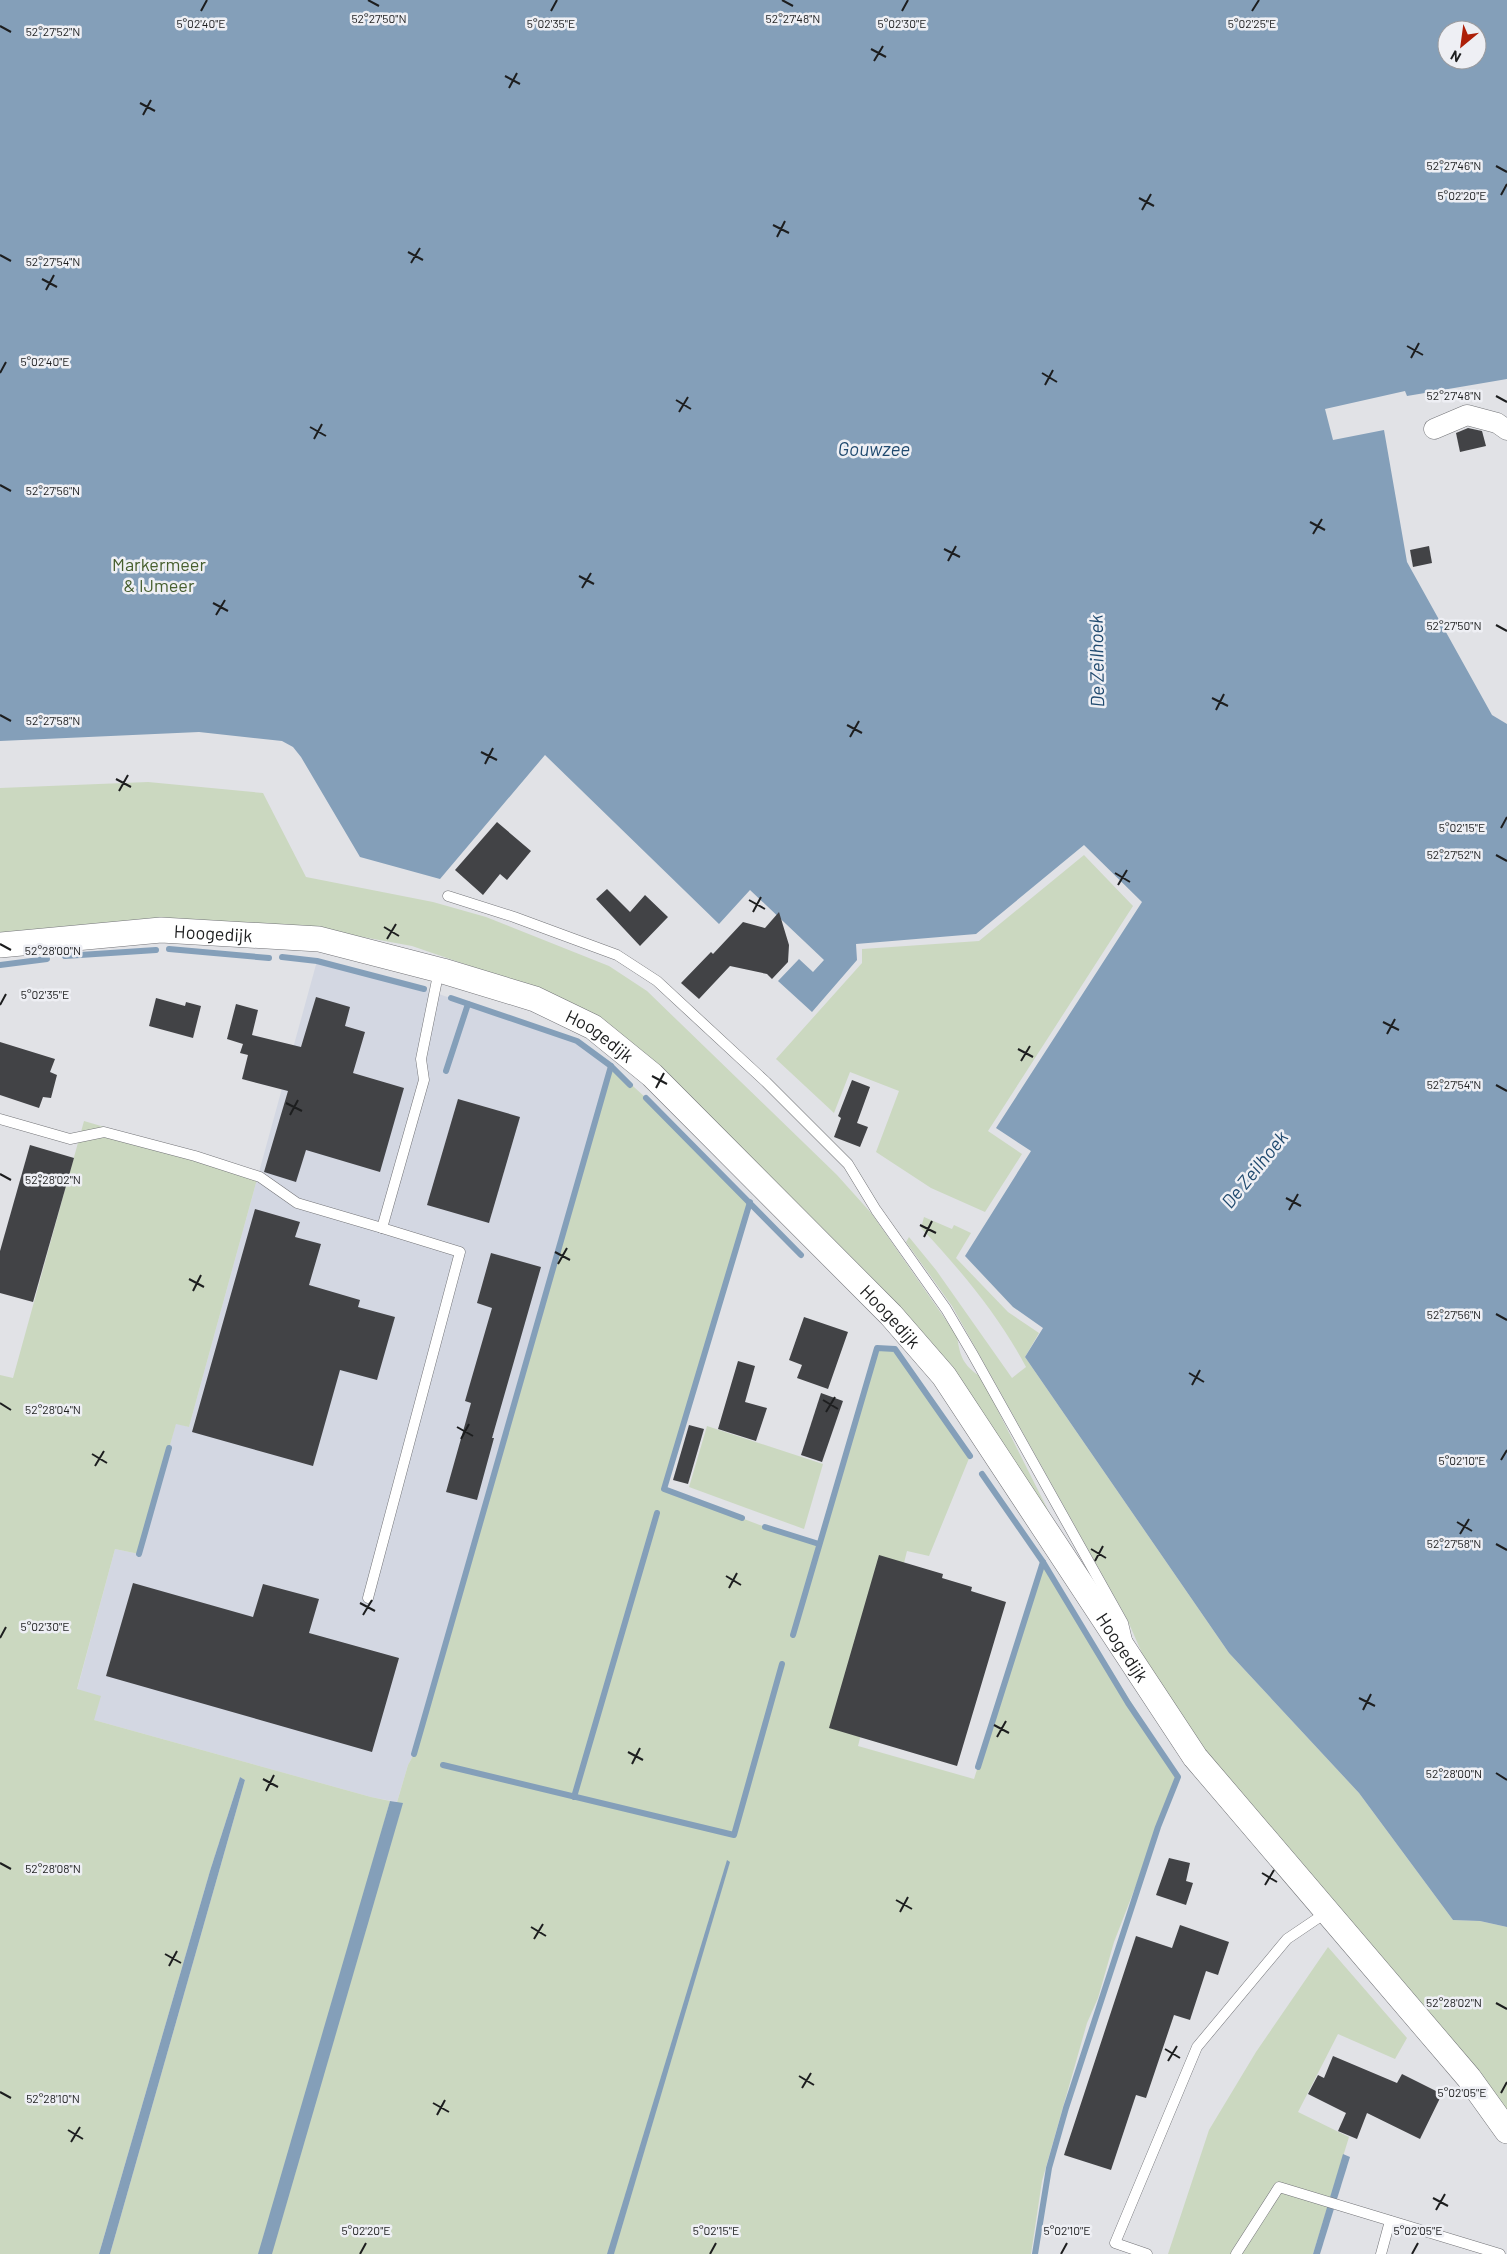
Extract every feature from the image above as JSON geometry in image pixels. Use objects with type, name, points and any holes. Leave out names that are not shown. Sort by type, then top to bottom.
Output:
[{"type":"street","points":[[1434,429],[1467,415],[1497,423],[1507,430]]},
{"type":"street","name":"Hoogedijk","points":[[0,945],[162,930],[319,939],[439,970],[535,998],[593,1027],[647,1070],[825,1246],[891,1314],[944,1376],[1134,1667],[1196,1757],[1469,2078],[1507,2131]]},
{"type":"lane","points":[[448,896],[514,916],[616,955],[657,981],[766,1082],[848,1164],[876,1210],[946,1309],[972,1352],[1123,1623],[1134,1667]]},
{"type":"lane","points":[[382,1228],[424,1080],[421,1059],[439,970]]},
{"type":"lane","points":[[0,1119],[70,1139],[104,1132],[195,1156],[260,1177],[297,1203],[460,1252],[368,1598]]},
{"type":"lane","points":[[1147,2254],[1115,2243],[1197,2047],[1287,1940],[1327,1912]]},
{"type":"lane","points":[[1236,2254],[1279,2188],[1500,2254]]},
{"type":"lane","points":[[1381,2254],[1390,2221]]},
{"type":"shaded area","points":[[317,961],[424,989],[577,1041],[611,1066],[414,1754],[408,1765],[397,1802],[371,1797],[94,1720],[77,1690],[115,1549],[139,1554],[176,1423],[189,1427]]},
{"type":"green space","points":[[148,782],[263,793],[306,877],[433,902],[486,917],[609,966],[647,991],[837,1175],[872,1214],[957,1336],[963,1360],[981,1377],[1049,1512],[1094,1589],[1025,1490],[769,1179],[525,985],[412,946],[308,927],[0,933],[0,788]]},
{"type":"green space","points":[[1084,855],[1133,906],[988,1131],[1022,1154],[985,1212],[931,1188],[876,1152],[899,1091],[850,1072],[834,1113],[776,1059],[862,963],[862,949],[979,941]]},
{"type":"green space","points":[[611,1066],[646,1098],[750,1202],[665,1489],[765,1527],[819,1544],[877,1348],[895,1349],[970,1456],[929,1556],[907,1551],[858,1746],[974,1779],[1043,1562],[1178,1777],[1114,1942],[1098,1998],[1087,2023],[1042,2181],[1031,2254],[110,2254],[245,1780],[240,1777],[210,1871],[99,2254],[0,2254],[0,1375],[13,1378],[84,1121],[259,1172],[189,1427],[176,1424],[139,1554],[115,1549],[77,1689],[101,1696],[94,1720],[390,1801],[284,2186],[408,1765],[414,1754]]},
{"type":"green space","points":[[924,1217],[952,1229],[954,1225],[971,1233],[956,1258],[1008,1312],[1039,1333],[1025,1357],[1229,1653],[1359,1793],[1453,1920],[1480,1921],[1507,1927],[1507,2111],[1206,1754],[1152,1676],[1127,1619],[952,1306],[906,1242],[909,1237],[936,1270],[1012,1378],[1026,1367],[991,1311],[950,1260],[921,1228]]},
{"type":"green space","points":[[707,1426],[823,1464],[804,1529],[689,1487]]},
{"type":"green space","points":[[1328,1947],[1407,2038],[1395,2059],[1338,2034],[1298,2112],[1349,2137],[1313,2254],[1168,2254],[1209,2130],[1256,2052]]},
{"type":"water","name":"Gouwzee","points":[[0,0],[1507,0],[1507,379],[1407,396],[1405,391],[1325,409],[1333,440],[1384,430],[1407,562],[1492,715],[1507,724],[1507,1927],[1480,1921],[1453,1920],[1359,1793],[1229,1653],[1025,1357],[1043,1328],[1013,1307],[965,1256],[1031,1151],[996,1128],[1142,902],[1084,845],[976,934],[856,944],[857,960],[812,1012],[778,981],[799,959],[813,972],[824,960],[750,890],[719,924],[545,755],[440,879],[360,857],[301,757],[293,747],[282,741],[199,732],[0,741]]},
{"type":"water","points":[[240,1777],[245,1780],[110,2254],[99,2254],[210,1871]]},
{"type":"water","points":[[390,1801],[403,1803],[272,2254],[258,2254]]},
{"type":"water","points":[[727,1860],[730,1862],[614,2254],[607,2254]]},
{"type":"water","points":[[1343,2154],[1350,2157],[1320,2254],[1313,2254]]},
{"type":"building","points":[[1468,428],[1482,431],[1486,446],[1460,452],[1456,433]]},
{"type":"building","points":[[1429,546],[1432,563],[1413,567],[1410,550]]},
{"type":"building","points":[[497,822],[531,851],[507,880],[500,874],[483,895],[455,870]]},
{"type":"building","points":[[607,889],[630,912],[645,895],[668,917],[640,946],[596,899]]},
{"type":"building","points":[[779,912],[789,945],[788,962],[772,979],[767,974],[730,966],[699,999],[681,983],[711,952],[713,954],[743,922],[765,928]]},
{"type":"building","points":[[316,997],[350,1007],[345,1026],[365,1032],[353,1073],[404,1088],[380,1172],[306,1150],[296,1182],[264,1172],[288,1091],[242,1079],[248,1055],[240,1053],[243,1044],[227,1039],[236,1004],[258,1010],[252,1035],[301,1047]]},
{"type":"building","points":[[156,998],[185,1006],[186,1002],[201,1006],[193,1038],[149,1026]]},
{"type":"building","points":[[0,1042],[55,1059],[50,1072],[57,1075],[51,1098],[43,1097],[39,1108],[0,1095]]},
{"type":"building","points":[[852,1080],[870,1087],[857,1123],[868,1127],[860,1147],[834,1137],[841,1118],[838,1116]]},
{"type":"building","points":[[458,1099],[520,1117],[489,1223],[427,1205]]},
{"type":"building","points":[[30,1145],[74,1158],[33,1302],[0,1293],[0,1251]]},
{"type":"building","points":[[255,1209],[300,1222],[295,1237],[321,1244],[309,1285],[360,1300],[358,1307],[395,1317],[377,1380],[340,1370],[313,1466],[192,1432]]},
{"type":"building","points":[[491,1253],[541,1267],[492,1438],[494,1438],[477,1500],[446,1492],[471,1403],[465,1401],[492,1308],[477,1303]]},
{"type":"building","points":[[804,1317],[848,1332],[828,1389],[797,1378],[802,1365],[789,1360]]},
{"type":"building","points":[[738,1361],[755,1366],[745,1402],[767,1408],[756,1441],[718,1429]]},
{"type":"building","points":[[821,1393],[843,1401],[822,1462],[801,1455]]},
{"type":"building","points":[[689,1425],[704,1429],[688,1484],[673,1480]]},
{"type":"building","points":[[879,1555],[943,1574],[942,1578],[972,1587],[971,1591],[1006,1602],[957,1766],[829,1728]]},
{"type":"building","points":[[133,1583],[253,1617],[263,1584],[319,1599],[309,1633],[399,1658],[372,1752],[106,1676]]},
{"type":"building","points":[[1169,1858],[1190,1863],[1186,1881],[1193,1883],[1186,1905],[1156,1895]]},
{"type":"building","points":[[1180,1925],[1229,1942],[1218,1975],[1206,1971],[1190,2020],[1174,2015],[1146,2098],[1136,2095],[1111,2170],[1064,2155],[1136,1936],[1172,1948]]},
{"type":"building","points":[[1333,2056],[1397,2083],[1402,2074],[1442,2094],[1420,2139],[1367,2113],[1357,2139],[1338,2131],[1346,2113],[1308,2094],[1318,2075],[1324,2078]]},
{"type":"waterway","points":[[169,949],[269,958]]},
{"type":"waterway","points":[[65,956],[156,950]]},
{"type":"waterway","points":[[282,957],[317,961],[424,989]]},
{"type":"waterway","points":[[0,965],[47,959]]},
{"type":"waterway","points":[[451,998],[577,1041],[611,1066],[630,1085]]},
{"type":"waterway","points":[[446,1071],[468,1004]]},
{"type":"waterway","points":[[414,1754],[611,1066]]},
{"type":"waterway","points":[[646,1098],[801,1255]]},
{"type":"waterway","points":[[742,1518],[664,1489],[750,1202]]},
{"type":"waterway","points":[[793,1635],[877,1348],[895,1349],[970,1456]]},
{"type":"waterway","points":[[139,1554],[169,1448]]},
{"type":"waterway","points":[[982,1474],[1043,1562],[1128,1703],[1178,1777],[1158,1827],[1066,2108],[1049,2168],[1035,2254]]},
{"type":"waterway","points":[[574,1797],[657,1513]]},
{"type":"waterway","points":[[765,1527],[819,1544]]},
{"type":"waterway","points":[[978,1767],[1043,1562]]},
{"type":"waterway","points":[[443,1765],[734,1835],[782,1664]]},
{"type":"park label","name":"Markermeer & IJmeer","points":[[159,574]]},
{"type":"water label","name":"De Zeilhoek","points":[[1096,661]]},
{"type":"water label","name":"De Zeilhoek","points":[[1254,1169]]}]
